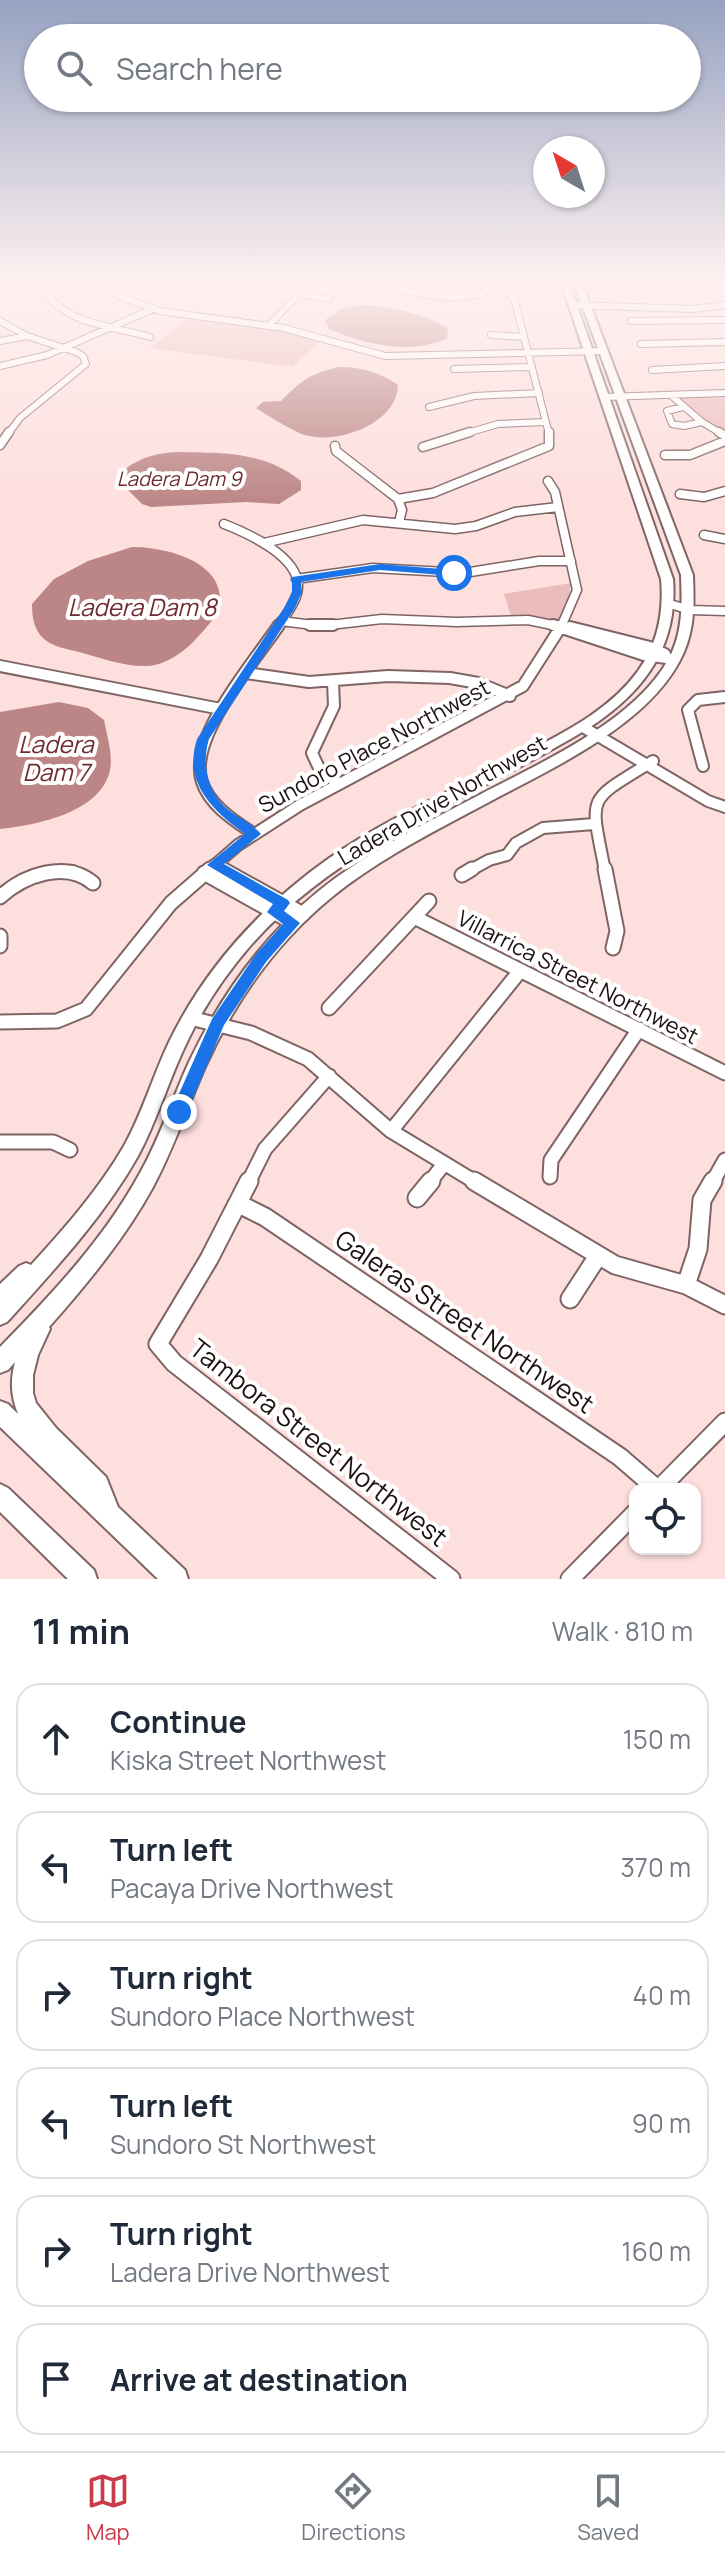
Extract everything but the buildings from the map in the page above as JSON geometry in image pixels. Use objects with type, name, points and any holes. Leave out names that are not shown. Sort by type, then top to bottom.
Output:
[{"type":"main road","name":"Ladera Drive Northwest","points":[[0,1362],[49,1312],[105,1243],[146,1180],[217,1023],[261,958],[298,919],[357,871],[594,732],[653,689],[674,659],[690,606],[687,575],[592,357]]},
{"type":"main road","name":"Ladera Drive Northwest","points":[[0,1315],[61,1245],[124,1164],[190,1018],[219,973],[278,908],[303,885],[363,844],[594,732],[643,674],[663,636],[670,604],[667,579],[612,398],[605,357]]},
{"type":"main road","points":[[0,1298],[40,1259],[61,1245]]},
{"type":"main road","points":[[49,1312],[23,1359],[20,1390],[28,1416],[39,1430],[100,1489],[108,1516]]},
{"type":"main road","points":[[0,1412],[176,1579]]},
{"type":"main road","points":[[0,1496],[85,1579]]},
{"type":"street","points":[[0,366],[34,357]]},
{"type":"street","points":[[0,445],[20,418],[83,369],[86,364],[83,357]]},
{"type":"street","points":[[398,499],[433,493],[549,446],[550,438],[529,357]]},
{"type":"street","points":[[652,370],[725,366]]},
{"type":"street","points":[[454,369],[532,367]]},
{"type":"street","points":[[429,407],[474,396],[539,393]]},
{"type":"street","points":[[612,398],[725,393]]},
{"type":"street","points":[[665,455],[690,455],[725,438],[673,397]]},
{"type":"street","points":[[683,407],[667,411],[672,424],[684,426],[702,422]]},
{"type":"street","points":[[423,447],[498,424],[546,422]]},
{"type":"street","points":[[335,446],[339,454],[398,499],[402,510],[399,522]]},
{"type":"street","name":"Sundoro Place Northwest","points":[[0,1022],[57,1021],[86,1009],[159,916],[209,869],[254,834],[339,784],[510,696],[534,673],[563,627],[576,595],[558,507],[552,484],[548,481]]},
{"type":"street","points":[[680,494],[704,497],[725,491]]},
{"type":"street","points":[[264,543],[355,521],[399,522],[455,529],[471,527],[515,512],[558,507]]},
{"type":"street","points":[[224,524],[264,543],[286,560],[296,579],[296,597],[200,746],[199,770],[215,804],[254,834]]},
{"type":"street","points":[[704,535],[725,539]]},
{"type":"street","points":[[296,579],[373,568],[464,573],[539,561],[571,561]]},
{"type":"street","points":[[670,604],[725,609]]},
{"type":"street","points":[[281,621],[321,626],[382,619],[457,622],[518,620],[563,627],[572,633],[674,659]]},
{"type":"street","points":[[0,666],[221,709]]},
{"type":"street","points":[[246,673],[283,680],[333,682],[388,676],[450,678],[478,683],[510,696]]},
{"type":"street","points":[[333,682],[334,706],[312,753],[319,768],[339,784]]},
{"type":"street","points":[[703,766],[688,710],[707,697],[725,697]]},
{"type":"street","points":[[594,732],[725,807]]},
{"type":"street","points":[[649,763],[725,799]]},
{"type":"street","points":[[613,948],[617,931],[593,810],[601,793],[649,763]]},
{"type":"street","points":[[462,875],[489,860],[507,855],[516,843],[543,828],[594,824]]},
{"type":"street","points":[[209,869],[298,919]]},
{"type":"street","points":[[0,897],[26,879],[61,872],[81,873],[93,883]]},
{"type":"street","points":[[329,1008],[429,901]]},
{"type":"street","name":"Villarrica Street Northwest","points":[[414,917],[725,1073]]},
{"type":"street","points":[[0,936],[0,946]]},
{"type":"street","points":[[391,1131],[520,971]]},
{"type":"street","points":[[190,1018],[258,1034],[329,1076],[373,1119],[391,1131],[598,1256],[615,1265],[686,1285],[725,1305]]},
{"type":"street","points":[[550,1177],[551,1160],[639,1029]]},
{"type":"street","points":[[239,1204],[265,1149],[329,1076]]},
{"type":"street","points":[[0,1142],[53,1142],[70,1150]]},
{"type":"street","points":[[686,1285],[698,1249],[702,1200],[725,1160]]},
{"type":"street","points":[[417,1198],[444,1164]]},
{"type":"street","name":"Tambora Street Northwest","points":[[239,1204],[158,1344],[174,1363],[451,1579]]},
{"type":"street","name":"Galeras Street Northwest","points":[[239,1204],[265,1217],[607,1448],[651,1483]]},
{"type":"street","points":[[570,1299],[598,1256]]},
{"type":"street","points":[[664,1483],[725,1422]]},
{"type":"street","points":[[570,1579],[629,1519]]},
{"type":"shaded area","points":[[215,357],[303,357],[293,367]]},
{"type":"shaded area","points":[[725,395],[725,432],[694,413],[679,398]]},
{"type":"shaded area","points":[[571,583],[567,604],[557,621],[511,616],[504,594]]},
{"type":"water","points":[[338,367],[370,371],[398,385],[388,411],[377,421],[348,434],[318,437],[305,435],[256,408],[263,402],[281,401],[306,379]]},
{"type":"water","name":"Ladera Dam 9","points":[[177,452],[258,459],[287,471],[301,481],[301,490],[279,504],[246,502],[151,507],[142,504],[121,483],[125,469],[137,461]]},
{"type":"water","name":"Ladera Dam 8","points":[[132,547],[158,549],[187,558],[210,574],[217,585],[220,598],[218,610],[191,645],[161,663],[139,666],[65,649],[42,637],[34,624],[32,604],[54,579],[88,561]]},
{"type":"water","name":"Ladera Dam 7","points":[[59,702],[88,708],[104,720],[111,758],[104,785],[81,807],[65,814],[0,829],[0,712]]},
{"type":"route","points":[[179,1112],[217,1023],[261,958],[293,923],[274,912],[283,903],[214,865],[254,834],[220,810],[209,796],[199,770],[198,755],[203,739],[290,608],[296,597],[296,579],[380,567],[454,573]]}]
